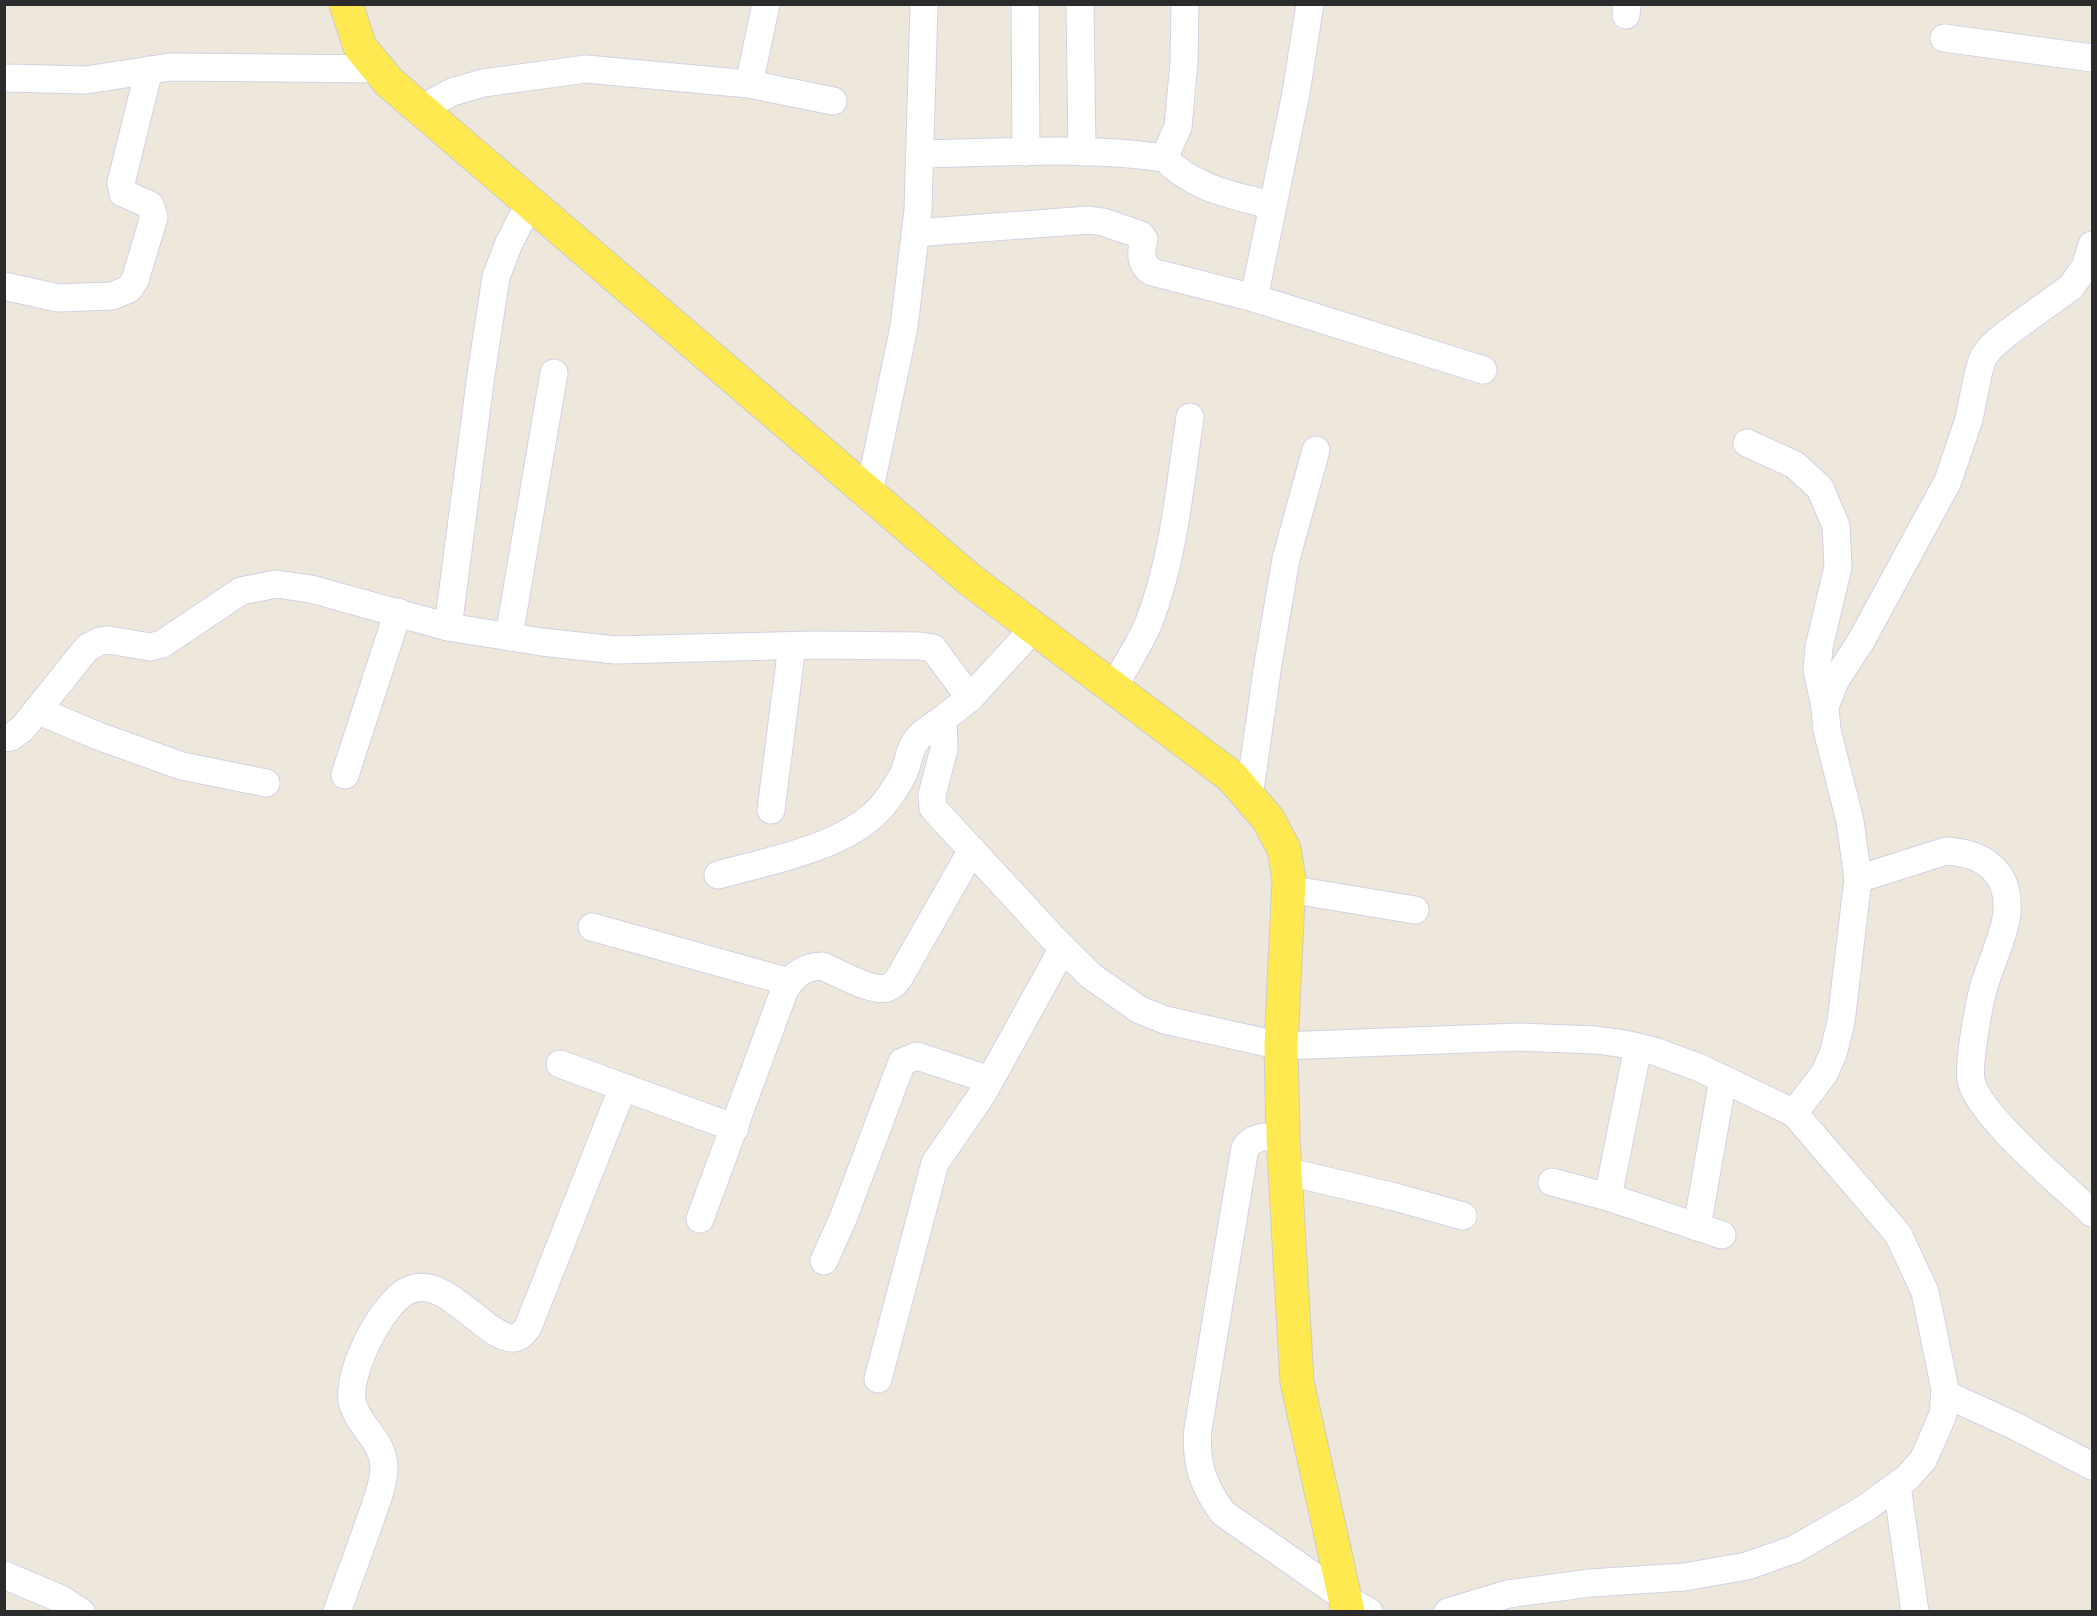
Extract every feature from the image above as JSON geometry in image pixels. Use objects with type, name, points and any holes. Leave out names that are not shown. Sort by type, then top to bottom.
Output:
[{"type":"main road","points":[[346,4],[360,47],[389,82],[969,579],[1232,777],[1268,819],[1284,849],[1289,879],[1281,1046],[1283,1136],[1297,1382],[1354,1607]]},
{"type":"street","points":[[749,84],[766,4]]},
{"type":"street","points":[[869,493],[904,327],[918,210],[924,4]]},
{"type":"street","points":[[1025,4],[1026,152]]},
{"type":"street","points":[[1080,4],[1082,152]]},
{"type":"street","points":[[1164,158],[1178,127],[1184,63],[1185,4]]},
{"type":"street","points":[[1254,298],[1296,93],[1310,4]]},
{"type":"street","points":[[1944,38],[2092,58]]},
{"type":"street","points":[[4,78],[86,80],[170,67],[378,69]]},
{"type":"street","points":[[421,109],[452,92],[483,83],[586,69],[749,84],[833,100]]},
{"type":"street","points":[[4,286],[58,298],[112,297],[129,289],[135,280],[154,217],[150,205],[123,193],[121,183],[149,70]]},
{"type":"street","points":[[919,154],[1082,152],[1134,154],[1164,158],[1179,173],[1197,184],[1273,206]]},
{"type":"street","points":[[448,627],[496,277],[509,243],[530,203]]},
{"type":"street","points":[[915,233],[1067,220],[1103,222],[1141,234],[1144,238],[1142,260],[1144,267],[1152,272],[1254,298],[1483,370]]},
{"type":"street","points":[[1825,707],[1835,681],[1861,641],[1948,481],[1969,419],[1983,358],[1990,348],[2006,334],[2071,287],[2085,267],[2092,245]]},
{"type":"street","points":[[509,636],[554,373]]},
{"type":"street","points":[[1114,687],[1149,624],[1160,588],[1174,525],[1190,417]]},
{"type":"street","points":[[1747,442],[1795,465],[1820,488],[1836,526],[1838,567],[1819,647],[1817,670],[1827,729],[1850,821],[1858,879],[1841,1022],[1833,1054],[1824,1074],[1794,1113]]},
{"type":"street","points":[[1249,796],[1286,559],[1316,450]]},
{"type":"street","points":[[4,738],[11,737],[23,728],[87,648],[100,640],[150,647],[162,644],[241,591],[276,584],[311,589],[448,627],[615,650],[792,646],[919,646],[933,648],[970,698]]},
{"type":"street","points":[[345,775],[398,612]]},
{"type":"street","points":[[718,875],[791,855],[842,837],[860,825],[886,802],[903,773],[914,743],[928,729],[970,698],[1034,628]]},
{"type":"street","points":[[771,810],[792,646]]},
{"type":"street","points":[[37,711],[182,766],[266,783]]},
{"type":"street","points":[[943,719],[944,749],[931,804],[936,813],[1091,976],[1140,1010],[1165,1020],[1281,1046],[1519,1037],[1596,1040],[1638,1047],[1682,1061],[1794,1113],[1898,1234],[1925,1292],[1945,1394],[1943,1414],[1923,1460],[1907,1478],[1864,1509],[1795,1549],[1747,1566],[1684,1577],[1590,1583],[1518,1602],[1480,1601],[1448,1611]]},
{"type":"street","points":[[700,1219],[791,978],[813,967],[822,966],[876,990],[891,987],[897,981],[972,850]]},
{"type":"street","points":[[1858,879],[1946,851],[1961,852],[1977,857],[1997,871],[2007,892],[2008,914],[1983,988],[1971,1056],[1970,1080],[1977,1097],[2005,1131],[2092,1213]]},
{"type":"street","points":[[1288,889],[1415,910]]},
{"type":"street","points":[[592,927],[789,982]]},
{"type":"street","points":[[878,1379],[935,1163],[990,1080],[1063,948]]},
{"type":"street","points":[[1608,1197],[1638,1047]]},
{"type":"street","points":[[824,1261],[844,1216],[902,1062],[917,1056],[990,1080]]},
{"type":"street","points":[[560,1064],[735,1128]]},
{"type":"street","points":[[1552,1182],[1608,1197],[1709,1231],[1723,1079]]},
{"type":"street","points":[[337,1611],[379,1494],[384,1471],[382,1453],[352,1404],[352,1387],[369,1337],[393,1301],[407,1291],[420,1287],[433,1289],[460,1304],[501,1334],[512,1338],[523,1334],[528,1327],[623,1087]]},
{"type":"street","points":[[1283,1136],[1250,1141],[1245,1148],[1198,1429],[1199,1460],[1203,1480],[1223,1513],[1354,1607]]},
{"type":"street","points":[[1285,1171],[1463,1216]]},
{"type":"street","points":[[1945,1394],[2013,1425],[2092,1466]]},
{"type":"street","points":[[1897,1486],[1915,1611]]},
{"type":"street","points":[[4,1575],[61,1599],[81,1611]]}]
